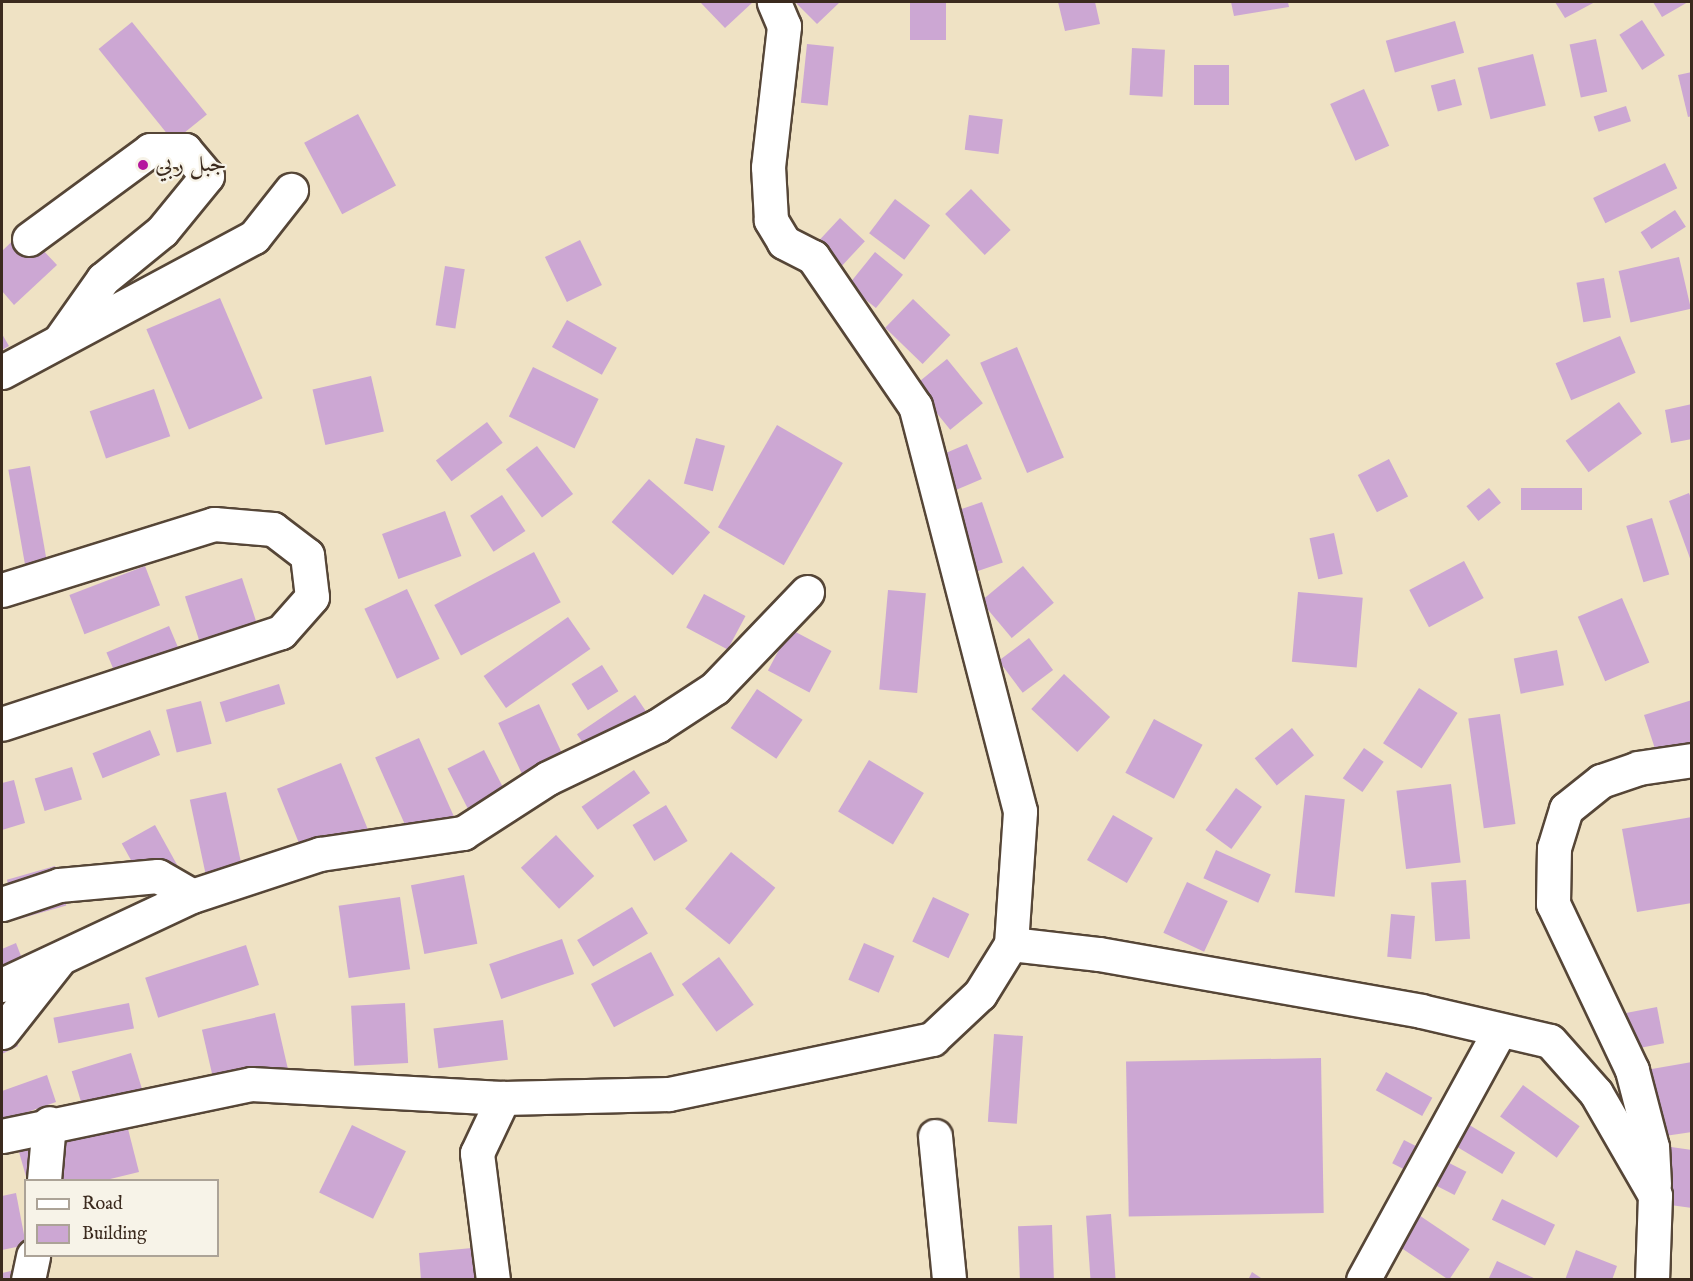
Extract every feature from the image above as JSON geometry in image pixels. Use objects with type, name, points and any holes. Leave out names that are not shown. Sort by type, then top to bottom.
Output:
[{"type":"street","points":[[2,1136],[49,1123],[251,1084],[503,1098],[669,1094],[932,1039],[980,994],[1011,944],[1020,811],[915,406],[813,257],[784,242],[771,220],[768,167],[784,26],[774,2]]},
{"type":"street","points":[[29,239],[150,150],[185,150],[207,176],[162,231],[103,279],[60,340]]},
{"type":"street","points":[[2,372],[254,237],[291,190]]},
{"type":"street","points":[[2,590],[214,524],[273,529],[308,555],[312,597],[281,632],[2,724]]},
{"type":"street","points":[[2,985],[192,896],[320,854],[463,833],[548,778],[657,726],[715,688],[807,592]]},
{"type":"street","points":[[1652,1280],[1655,1195],[1652,1147],[1632,1070],[1553,904],[1554,848],[1566,809],[1601,781],[1638,768],[1692,760]]},
{"type":"street","points":[[2,904],[59,885],[158,876],[192,896]]},
{"type":"street","points":[[1011,944],[1099,954],[1410,1009],[1499,1032],[1550,1041],[1596,1093],[1655,1195]]},
{"type":"street","points":[[2,1032],[60,959]]},
{"type":"street","points":[[1363,1280],[1499,1032]]},
{"type":"street","points":[[493,1280],[477,1153],[503,1098]]},
{"type":"street","points":[[44,1179],[49,1123]]},
{"type":"street","points":[[935,1136],[949,1280]]},
{"type":"street","points":[[28,1280],[33,1257]]},
{"type":"building","points":[[700,2],[753,2],[725,28]]},
{"type":"building","points":[[795,2],[840,2],[817,24]]},
{"type":"building","points":[[910,2],[946,2],[946,40],[910,40]]},
{"type":"building","points":[[1058,2],[1095,2],[1100,24],[1065,31]]},
{"type":"building","points":[[1231,2],[1288,2],[1289,7],[1234,16]]},
{"type":"building","points":[[1555,2],[1595,2],[1565,18]]},
{"type":"building","points":[[1653,2],[1688,2],[1662,17]]},
{"type":"building","points":[[1642,20],[1665,55],[1642,70],[1619,35]]},
{"type":"building","points":[[1455,21],[1464,53],[1395,73],[1386,41]]},
{"type":"building","points":[[132,22],[207,114],[173,142],[99,49]]},
{"type":"building","points":[[1596,39],[1607,92],[1581,97],[1570,45]]},
{"type":"building","points":[[807,44],[834,47],[828,105],[801,103]]},
{"type":"building","points":[[1132,48],[1165,50],[1162,97],[1130,95]]},
{"type":"building","points":[[1533,54],[1546,105],[1491,119],[1478,68]]},
{"type":"building","points":[[1194,65],[1229,65],[1229,105],[1194,105]]},
{"type":"building","points":[[1692,72],[1692,116],[1688,117],[1678,75]]},
{"type":"building","points":[[1455,79],[1462,105],[1438,112],[1431,85]]},
{"type":"building","points":[[1364,89],[1389,146],[1355,161],[1330,104]]},
{"type":"building","points":[[1626,106],[1631,121],[1599,132],[1594,117]]},
{"type":"building","points":[[358,114],[396,186],[342,214],[304,143]]},
{"type":"building","points":[[969,115],[1003,119],[998,154],[965,150]]},
{"type":"building","points":[[1665,163],[1677,188],[1605,223],[1593,198]]},
{"type":"building","points":[[971,189],[1011,230],[985,255],[945,214]]},
{"type":"building","points":[[895,199],[930,225],[904,260],[869,233]]},
{"type":"building","points":[[1675,210],[1686,227],[1652,249],[1641,232]]},
{"type":"building","points":[[840,218],[865,241],[836,272],[811,249]]},
{"type":"building","points":[[24,230],[57,265],[14,305],[2,291],[2,251]]},
{"type":"building","points":[[580,240],[602,285],[567,302],[545,257]]},
{"type":"building","points":[[875,252],[903,275],[876,308],[848,285]]},
{"type":"building","points":[[1679,257],[1691,309],[1631,323],[1619,271]]},
{"type":"building","points":[[445,266],[465,269],[455,328],[436,325]]},
{"type":"building","points":[[1604,278],[1611,317],[1583,322],[1576,283]]},
{"type":"building","points":[[220,298],[263,398],[189,430],[146,329]]},
{"type":"building","points":[[913,299],[950,335],[923,364],[885,328]]},
{"type":"building","points":[[567,320],[617,348],[602,375],[552,347]]},
{"type":"building","points":[[2,334],[9,346],[2,350]]},
{"type":"building","points":[[1620,336],[1636,373],[1571,400],[1556,363]]},
{"type":"building","points":[[1017,347],[1064,457],[1027,473],[980,363]]},
{"type":"building","points":[[947,359],[983,403],[950,430],[914,385]]},
{"type":"building","points":[[533,367],[599,399],[575,448],[509,416]]},
{"type":"building","points":[[371,376],[384,432],[325,445],[313,389]]},
{"type":"building","points":[[154,389],[170,436],[106,458],[90,411]]},
{"type":"building","points":[[1619,402],[1642,434],[1589,472],[1566,441]]},
{"type":"building","points":[[1692,404],[1692,439],[1671,443],[1665,410]]},
{"type":"building","points":[[487,422],[503,443],[452,481],[436,461]]},
{"type":"building","points":[[777,425],[843,463],[784,565],[718,527]]},
{"type":"building","points":[[696,438],[725,446],[713,491],[684,483]]},
{"type":"building","points":[[967,444],[982,479],[951,492],[936,457]]},
{"type":"building","points":[[537,446],[573,494],[542,517],[506,469]]},
{"type":"building","points":[[1389,459],[1408,496],[1377,512],[1358,475]]},
{"type":"building","points":[[30,466],[49,574],[27,578],[8,470]]},
{"type":"building","points":[[649,479],[710,532],[673,575],[612,522]]},
{"type":"building","points":[[1489,488],[1501,503],[1478,521],[1466,506]]},
{"type":"building","points":[[1521,488],[1582,488],[1582,510],[1521,510]]},
{"type":"building","points":[[1689,493],[1692,501],[1691,561],[1669,501]]},
{"type":"building","points":[[502,495],[525,531],[494,552],[470,516]]},
{"type":"building","points":[[982,502],[1003,563],[971,574],[950,513]]},
{"type":"building","points":[[445,511],[461,556],[398,579],[382,534]]},
{"type":"building","points":[[1652,518],[1669,574],[1643,582],[1626,526]]},
{"type":"building","points":[[1334,533],[1343,574],[1318,579],[1310,538]]},
{"type":"building","points":[[534,552],[561,602],[461,655],[434,605]]},
{"type":"building","points":[[1464,561],[1484,598],[1429,627],[1409,590]]},
{"type":"building","points":[[145,566],[160,605],[84,634],[69,595]]},
{"type":"building","points":[[1023,566],[1054,603],[1012,638],[981,601]]},
{"type":"building","points":[[242,578],[259,629],[202,648],[185,597]]},
{"type":"building","points":[[407,589],[440,659],[397,679],[364,609]]},
{"type":"building","points":[[888,590],[926,593],[917,693],[879,690]]},
{"type":"building","points":[[1298,592],[1363,598],[1357,667],[1292,662]]},
{"type":"building","points":[[704,594],[745,616],[728,650],[686,628]]},
{"type":"building","points":[[1622,598],[1649,662],[1605,681],[1578,617]]},
{"type":"building","points":[[568,617],[590,649],[506,708],[484,676]]},
{"type":"building","points":[[169,626],[182,656],[119,683],[106,653]]},
{"type":"building","points":[[790,629],[831,651],[809,693],[768,670]]},
{"type":"building","points":[[1029,638],[1053,670],[1023,693],[999,661]]},
{"type":"building","points":[[1557,650],[1564,685],[1521,694],[1514,658]]},
{"type":"building","points":[[602,665],[618,691],[588,710],[571,684]]},
{"type":"building","points":[[1064,674],[1110,717],[1077,752],[1031,709]]},
{"type":"building","points":[[279,684],[285,704],[226,722],[220,702]]},
{"type":"building","points":[[1419,688],[1458,713],[1422,768],[1383,743]]},
{"type":"building","points":[[757,689],[803,720],[776,759],[731,728]]},
{"type":"building","points":[[635,695],[659,731],[601,770],[577,734]]},
{"type":"building","points":[[1692,700],[1692,748],[1658,758],[1644,715]]},
{"type":"building","points":[[201,701],[212,744],[177,752],[166,710]]},
{"type":"building","points":[[539,704],[569,769],[529,788],[498,723]]},
{"type":"building","points":[[1500,714],[1515,824],[1484,828],[1468,718]]},
{"type":"building","points":[[1154,719],[1203,745],[1174,799],[1125,773]]},
{"type":"building","points":[[1292,728],[1314,755],[1277,785],[1255,758]]},
{"type":"building","points":[[150,730],[160,755],[103,778],[93,753]]},
{"type":"building","points":[[419,738],[457,823],[413,842],[375,758]]},
{"type":"building","points":[[1364,748],[1384,762],[1362,792],[1343,778]]},
{"type":"building","points":[[484,750],[506,794],[470,812],[447,769]]},
{"type":"building","points":[[869,760],[924,793],[893,844],[838,811]]},
{"type":"building","points":[[341,763],[371,838],[307,864],[277,789]]},
{"type":"building","points":[[72,767],[82,800],[45,811],[35,778]]},
{"type":"building","points":[[634,770],[650,793],[598,830],[582,807]]},
{"type":"building","points":[[14,780],[25,823],[2,830],[2,783]]},
{"type":"building","points":[[1451,784],[1461,862],[1406,869],[1396,791]]},
{"type":"building","points":[[1236,788],[1262,807],[1231,849],[1205,830]]},
{"type":"building","points":[[226,792],[244,876],[208,884],[190,800]]},
{"type":"building","points":[[1305,795],[1345,799],[1335,897],[1295,892]]},
{"type":"building","points":[[666,805],[688,841],[654,861],[633,825]]},
{"type":"building","points":[[1113,815],[1153,838],[1127,883],[1087,860]]},
{"type":"building","points":[[1692,817],[1692,903],[1637,912],[1622,829]]},
{"type":"building","points":[[155,825],[182,874],[149,892],[122,843]]},
{"type":"building","points":[[556,835],[594,876],[559,909],[521,868]]},
{"type":"building","points":[[1216,850],[1271,874],[1258,903],[1203,878]]},
{"type":"building","points":[[731,852],[775,888],[729,945],[685,909]]},
{"type":"building","points":[[55,866],[66,905],[18,919],[7,880]]},
{"type":"building","points":[[464,875],[477,944],[424,954],[411,885]]},
{"type":"building","points":[[1466,880],[1470,939],[1435,941],[1431,882]]},
{"type":"building","points":[[1187,882],[1228,901],[1204,952],[1163,933]]},
{"type":"building","points":[[400,897],[410,969],[349,978],[339,906]]},
{"type":"building","points":[[933,897],[969,914],[949,958],[912,941]]},
{"type":"building","points":[[632,907],[648,934],[593,967],[577,940]]},
{"type":"building","points":[[1391,914],[1415,916],[1411,959],[1387,957]]},
{"type":"building","points":[[562,939],[574,974],[501,999],[489,964]]},
{"type":"building","points":[[16,943],[31,982],[2,993],[2,949]]},
{"type":"building","points":[[864,943],[894,956],[879,993],[848,980]]},
{"type":"building","points":[[246,945],[259,985],[158,1018],[145,978]]},
{"type":"building","points":[[651,952],[674,995],[614,1027],[591,984]]},
{"type":"building","points":[[719,957],[754,1005],[716,1032],[682,984]]},
{"type":"building","points":[[129,1003],[134,1029],[58,1043],[53,1018]]},
{"type":"building","points":[[405,1003],[408,1063],[354,1066],[351,1006]]},
{"type":"building","points":[[1657,1007],[1664,1043],[1619,1052],[1612,1016]]},
{"type":"building","points":[[275,1013],[288,1069],[215,1085],[202,1030]]},
{"type":"building","points":[[503,1020],[508,1060],[438,1068],[434,1029]]},
{"type":"building","points":[[7,1024],[18,1046],[2,1054],[2,1026]]},
{"type":"building","points":[[994,1034],[1023,1036],[1017,1124],[988,1122]]},
{"type":"building","points":[[131,1053],[144,1096],[85,1114],[72,1071]]},
{"type":"building","points":[[1321,1058],[1324,1213],[1129,1216],[1126,1061]]},
{"type":"building","points":[[1692,1062],[1692,1132],[1658,1137],[1646,1070]]},
{"type":"building","points":[[1386,1072],[1432,1098],[1422,1116],[1376,1090]]},
{"type":"building","points":[[47,1075],[56,1102],[2,1121],[2,1091]]},
{"type":"building","points":[[1523,1085],[1580,1126],[1557,1158],[1500,1117]]},
{"type":"building","points":[[1456,1117],[1515,1153],[1502,1174],[1443,1138]]},
{"type":"building","points":[[127,1125],[139,1172],[110,1179],[27,1179],[19,1152]]},
{"type":"building","points":[[352,1125],[406,1151],[373,1219],[319,1192]]},
{"type":"building","points":[[1404,1140],[1466,1172],[1455,1195],[1392,1163]]},
{"type":"building","points":[[1671,1147],[1692,1150],[1692,1208],[1663,1204]]},
{"type":"building","points":[[16,1193],[24,1245],[2,1250],[2,1196]]},
{"type":"building","points":[[1395,1199],[1470,1249],[1449,1280],[1374,1230]]},
{"type":"building","points":[[1502,1199],[1555,1225],[1545,1246],[1492,1220]]},
{"type":"building","points":[[1111,1214],[1116,1280],[1091,1280],[1086,1216]]},
{"type":"building","points":[[1052,1225],[1054,1280],[1020,1280],[1018,1226]]},
{"type":"building","points":[[472,1248],[475,1280],[421,1280],[419,1253]]},
{"type":"building","points":[[1576,1250],[1617,1266],[1612,1280],[1565,1280]]},
{"type":"building","points":[[1497,1261],[1538,1280],[1488,1280]]},
{"type":"building","points":[[11,1271],[12,1280],[2,1280],[2,1273]]},
{"type":"building","points":[[1252,1272],[1264,1280],[1248,1280]]},
{"type":"place","name":"جبل ربي","points":[[143,165]]}]
